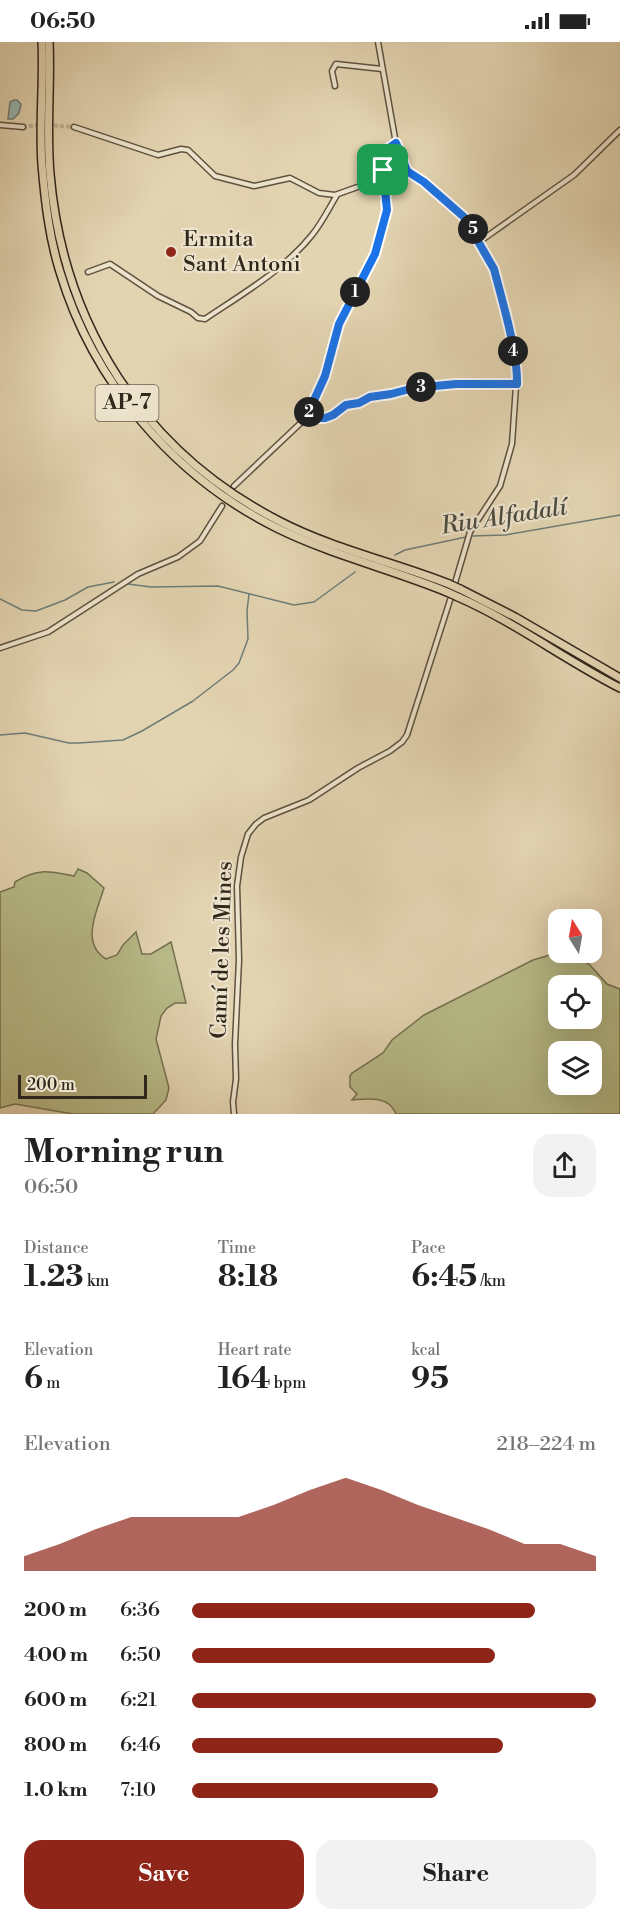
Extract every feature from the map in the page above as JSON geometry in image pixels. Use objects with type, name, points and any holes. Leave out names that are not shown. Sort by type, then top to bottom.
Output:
[{"type":"highway","name":"AP-7","points":[[42,42],[40,114],[42,163],[54,249],[66,289],[82,328],[110,379],[152,434],[185,465],[251,514],[305,541],[453,590],[620,688]]},
{"type":"highway","name":"AP-7","points":[[49,42],[48,149],[60,243],[69,274],[87,322],[114,373],[165,437],[211,478],[265,513],[308,534],[453,590],[515,617],[620,678]]},
{"type":"street","name":"Camí de les Mines","points":[[234,1114],[239,960],[237,886],[241,857],[248,834],[264,818],[309,800],[358,768],[390,752],[402,742],[410,725],[470,531],[500,486],[512,444],[517,384],[516,365],[494,269],[461,214],[424,182],[407,171],[396,143],[378,42]]},
{"type":"street","points":[[335,86],[332,70],[336,64],[382,69]]},
{"type":"street","points":[[0,125],[23,127]]},
{"type":"street","points":[[74,127],[158,155],[181,149],[188,150],[212,174],[223,179],[257,186],[290,178],[319,193],[336,194],[366,184],[383,170]]},
{"type":"street","points":[[479,242],[574,176],[620,130]]},
{"type":"street","points":[[234,486],[306,418],[325,376],[339,324],[375,251],[387,210],[383,170],[389,148],[396,143]]},
{"type":"street","points":[[88,272],[110,264],[158,296],[191,312],[198,318],[205,319],[276,270],[296,253],[313,234],[336,194]]},
{"type":"street","points":[[306,418],[325,418],[346,405],[359,403],[370,397],[414,388],[456,384],[517,384]]},
{"type":"street","points":[[0,648],[48,632],[138,574],[169,562],[185,552],[200,541],[222,506]]},
{"type":"green space","points":[[78,869],[87,873],[104,888],[95,916],[92,936],[98,952],[106,959],[117,955],[136,932],[142,954],[151,954],[171,942],[186,1003],[175,1003],[161,1016],[156,1039],[169,1088],[166,1100],[153,1114],[73,1114],[15,1104],[0,1108],[0,892],[14,887],[15,882],[30,874],[50,872],[74,876]]},
{"type":"green space","points":[[548,956],[548,963],[587,963],[599,975],[548,975],[548,1029],[602,1029],[602,978],[607,984],[620,989],[620,1114],[396,1114],[388,1104],[377,1099],[352,1100],[357,1094],[350,1087],[352,1073],[383,1053],[392,1040],[424,1015],[533,960]]},
{"type":"water","points":[[14,100],[21,104],[19,113],[13,119],[8,119],[10,102]]},
{"type":"waterway","name":"Riu Alfadalí","points":[[471,536],[505,535],[620,515]]},
{"type":"waterway","name":"Riu Alfadalí","points":[[395,555],[405,550],[466,537]]},
{"type":"waterway","points":[[128,584],[151,587],[218,586],[294,605],[314,602],[355,572]]},
{"type":"waterway","points":[[0,599],[22,610],[36,611],[65,600],[88,587],[114,582]]},
{"type":"waterway","points":[[0,735],[25,733],[69,743],[79,743],[123,740],[142,731],[193,701],[239,663],[248,639],[249,594]]},
{"type":"tunnel","points":[[23,127],[40,125]]},
{"type":"tunnel","points":[[48,125],[74,127]]},
{"type":"place","name":"Ermita Sant Antoni","points":[[171,252]]},
{"type":"route","points":[[396,143],[407,171],[424,182],[461,214],[471,226],[494,269],[516,365],[517,384],[456,384],[414,388],[370,397],[359,403],[346,405],[325,418],[306,418],[325,376],[339,324],[375,254],[376,243],[387,210],[383,170],[389,148],[396,143]]}]
